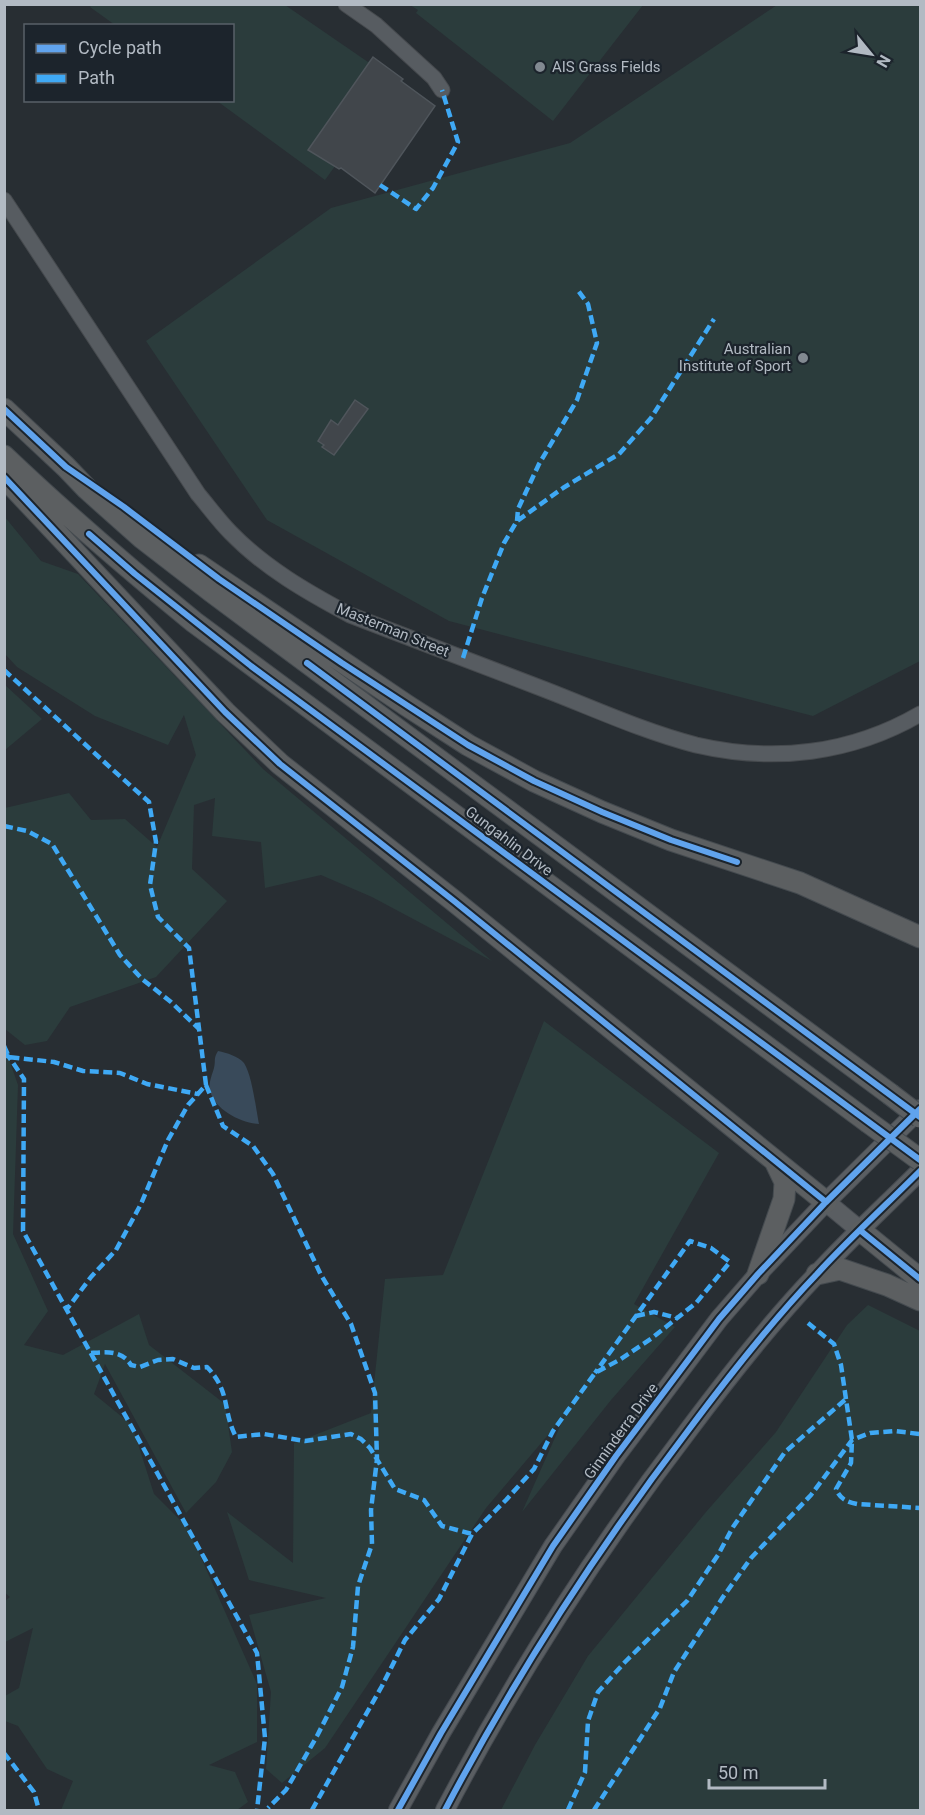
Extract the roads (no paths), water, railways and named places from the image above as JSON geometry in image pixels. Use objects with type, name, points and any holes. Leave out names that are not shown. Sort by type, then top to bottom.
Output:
[{"type":"highway","name":"Gungahlin Drive","points":[[4,409],[142,538],[921,1117]]},
{"type":"highway","name":"Gungahlin Drive","points":[[4,456],[119,560],[194,622],[921,1160]]},
{"type":"highway","points":[[66,467],[124,507],[219,579],[468,745],[534,781],[602,812],[671,840],[800,883],[921,937]]},
{"type":"highway","points":[[4,477],[225,712],[280,764],[454,901],[826,1202]]},
{"type":"highway","points":[[876,917],[921,950]]},
{"type":"highway","points":[[758,1274],[784,1199],[785,1182],[774,1160]]},
{"type":"highway","points":[[861,1231],[921,1279]]},
{"type":"highway","points":[[817,1274],[840,1269],[869,1278],[921,1300]]},
{"type":"main road","name":"Ginninderra Drive","points":[[398,1810],[441,1733],[553,1546],[616,1456],[718,1319],[826,1202],[921,1108]]},
{"type":"main road","points":[[445,1810],[524,1670],[589,1568],[650,1481],[752,1348],[817,1274],[921,1171]]},
{"type":"main road","points":[[826,1202],[861,1231]]},
{"type":"street","points":[[346,4],[384,33],[434,78],[442,90]]},
{"type":"street","name":"Masterman Street","points":[[4,200],[198,494],[231,533],[259,558],[294,584],[323,601],[350,615],[644,728],[696,745],[757,755],[812,752],[856,742],[921,714]]},
{"type":"water","points":[[218,1051],[236,1057],[247,1068],[259,1124],[237,1118],[223,1110],[213,1098],[210,1091],[210,1080]]},
{"type":"place","name":"AIS Grass Fields","points":[[540,67]]},
{"type":"place","name":"Australian Institute of Sport","points":[[803,358]]}]
